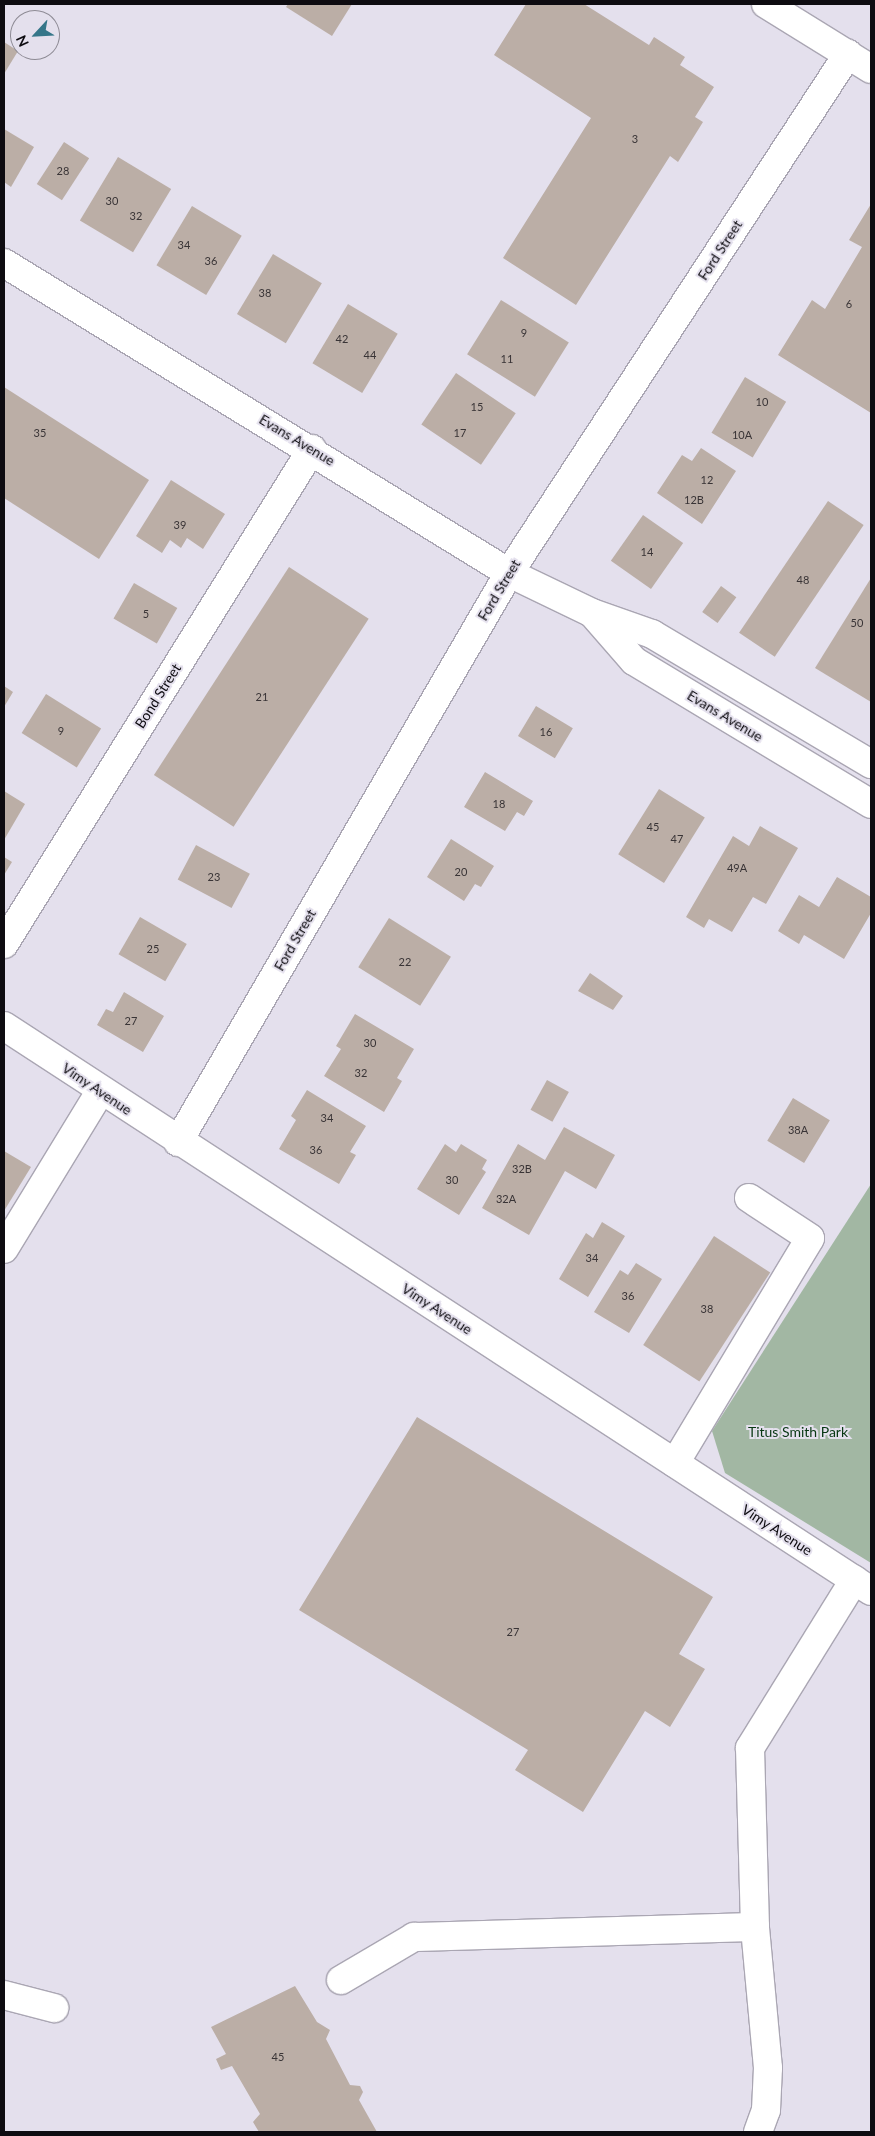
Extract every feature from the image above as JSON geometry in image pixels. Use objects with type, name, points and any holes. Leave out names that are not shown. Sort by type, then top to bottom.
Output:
[{"type":"street","points":[[766,4],[871,69]]},
{"type":"street","name":"Ford Street","points":[[178,1142],[508,573],[848,54]]},
{"type":"street","name":"Evans Avenue","points":[[4,263],[312,449],[508,573],[592,613],[652,634],[871,764]]},
{"type":"street","name":"Bond Street","points":[[4,944],[312,449]]},
{"type":"street","name":"Evans Avenue","points":[[592,613],[634,661],[871,804]]},
{"type":"street","name":"Vimy Avenue","points":[[4,1026],[100,1092],[863,1586]]},
{"type":"street","points":[[4,1249],[100,1092]]},
{"type":"street","points":[[675,1463],[810,1238],[749,1198]]},
{"type":"street","points":[[758,2132],[766,2110],[768,2068],[755,1927],[750,1748],[863,1586]]},
{"type":"street","points":[[341,1980],[414,1937],[755,1927]]},
{"type":"street","points":[[4,1995],[54,2008]]},
{"type":"green space","name":"Titus Smith Park","points":[[871,1184],[871,1563],[725,1473],[712,1431]]},
{"type":"building","points":[[288,4],[352,4],[332,36],[286,7]]},
{"type":"building","points":[[526,4],[584,4],[649,45],[654,37],[685,57],[680,65],[714,87],[695,117],[703,122],[678,162],[670,156],[576,305],[503,258],[591,118],[494,55]]},
{"type":"building","points":[[4,42],[10,46],[10,60],[13,60],[4,74]]},
{"type":"building","points":[[4,129],[34,147],[11,187],[4,182]]},
{"type":"building","points":[[64,142],[89,158],[62,200],[37,184]]},
{"type":"building","points":[[118,157],[171,189],[133,252],[80,220]]},
{"type":"building","points":[[871,204],[871,413],[778,355],[812,300],[825,309],[862,247],[849,240]]},
{"type":"building","points":[[192,206],[242,236],[206,295],[156,265]]},
{"type":"building","points":[[273,254],[322,283],[286,343],[237,314]]},
{"type":"building","points":[[501,300],[569,342],[535,397],[467,354]]},
{"type":"building","points":[[348,304],[398,334],[362,393],[312,363]]},
{"type":"building","points":[[456,373],[516,413],[481,465],[421,424]]},
{"type":"building","points":[[745,377],[786,402],[753,457],[712,433]]},
{"type":"building","points":[[4,387],[149,480],[99,559],[4,498]]},
{"type":"building","points":[[701,448],[736,471],[702,524],[657,493],[682,455],[692,461]]},
{"type":"building","points":[[171,480],[225,514],[203,549],[187,538],[181,548],[170,540],[162,553],[136,536]]},
{"type":"building","points":[[828,501],[864,525],[775,657],[739,633]]},
{"type":"building","points":[[643,515],[683,543],[651,589],[611,561]]},
{"type":"building","points":[[289,567],[369,619],[234,827],[154,775]]},
{"type":"building","points":[[871,578],[871,702],[815,668]]},
{"type":"building","points":[[134,583],[177,608],[157,644],[114,619]]},
{"type":"building","points":[[721,586],[736,597],[718,623],[702,612]]},
{"type":"building","points":[[4,686],[13,692],[4,707]]},
{"type":"building","points":[[46,694],[101,728],[77,767],[22,733]]},
{"type":"building","points":[[536,706],[573,728],[555,758],[518,736]]},
{"type":"building","points":[[485,772],[533,801],[524,816],[517,812],[505,831],[464,807]]},
{"type":"building","points":[[659,789],[705,818],[664,883],[618,854]]},
{"type":"building","points":[[4,791],[25,804],[4,840]]},
{"type":"building","points":[[760,826],[798,848],[766,904],[753,897],[732,932],[709,919],[704,928],[686,917],[733,836],[749,846]]},
{"type":"building","points":[[451,839],[494,866],[481,887],[475,884],[464,901],[427,877]]},
{"type":"building","points":[[196,845],[250,874],[232,908],[178,879]]},
{"type":"building","points":[[4,857],[12,862],[4,875]]},
{"type":"building","points":[[837,877],[871,897],[871,913],[844,959],[804,935],[799,944],[778,931],[799,895],[819,907]]},
{"type":"building","points":[[140,917],[187,944],[165,981],[118,954]]},
{"type":"building","points":[[389,918],[451,957],[420,1006],[358,967]]},
{"type":"building","points":[[590,973],[623,996],[613,1010],[578,991]]},
{"type":"building","points":[[124,992],[164,1016],[143,1052],[97,1025],[106,1009],[113,1012]]},
{"type":"building","points":[[355,1014],[414,1049],[397,1078],[402,1081],[384,1112],[324,1076],[341,1049],[336,1046]]},
{"type":"building","points":[[547,1080],[569,1092],[552,1122],[531,1110]]},
{"type":"building","points":[[307,1090],[366,1126],[350,1152],[356,1155],[339,1184],[279,1149],[296,1120],[291,1116]]},
{"type":"building","points":[[793,1098],[830,1120],[804,1163],[767,1141]]},
{"type":"building","points":[[564,1127],[615,1155],[596,1189],[565,1171],[529,1235],[482,1208],[518,1144],[545,1160]]},
{"type":"building","points":[[445,1144],[456,1152],[461,1144],[487,1160],[482,1169],[486,1172],[459,1215],[417,1189]]},
{"type":"building","points":[[4,1151],[31,1167],[4,1211]]},
{"type":"building","points":[[602,1222],[625,1236],[588,1297],[559,1279],[586,1233],[593,1238]]},
{"type":"building","points":[[714,1236],[770,1272],[699,1382],[643,1345]]},
{"type":"building","points":[[636,1263],[662,1279],[629,1333],[594,1312],[620,1270],[628,1275]]},
{"type":"building","points":[[417,1417],[713,1597],[679,1654],[705,1669],[670,1727],[645,1711],[583,1812],[515,1770],[528,1750],[299,1610]]},
{"type":"building","points":[[295,1986],[317,2022],[330,2030],[326,2039],[350,2085],[360,2086],[363,2092],[359,2100],[377,2132],[259,2132],[253,2122],[260,2114],[232,2066],[221,2070],[216,2059],[226,2054],[211,2027]]}]
